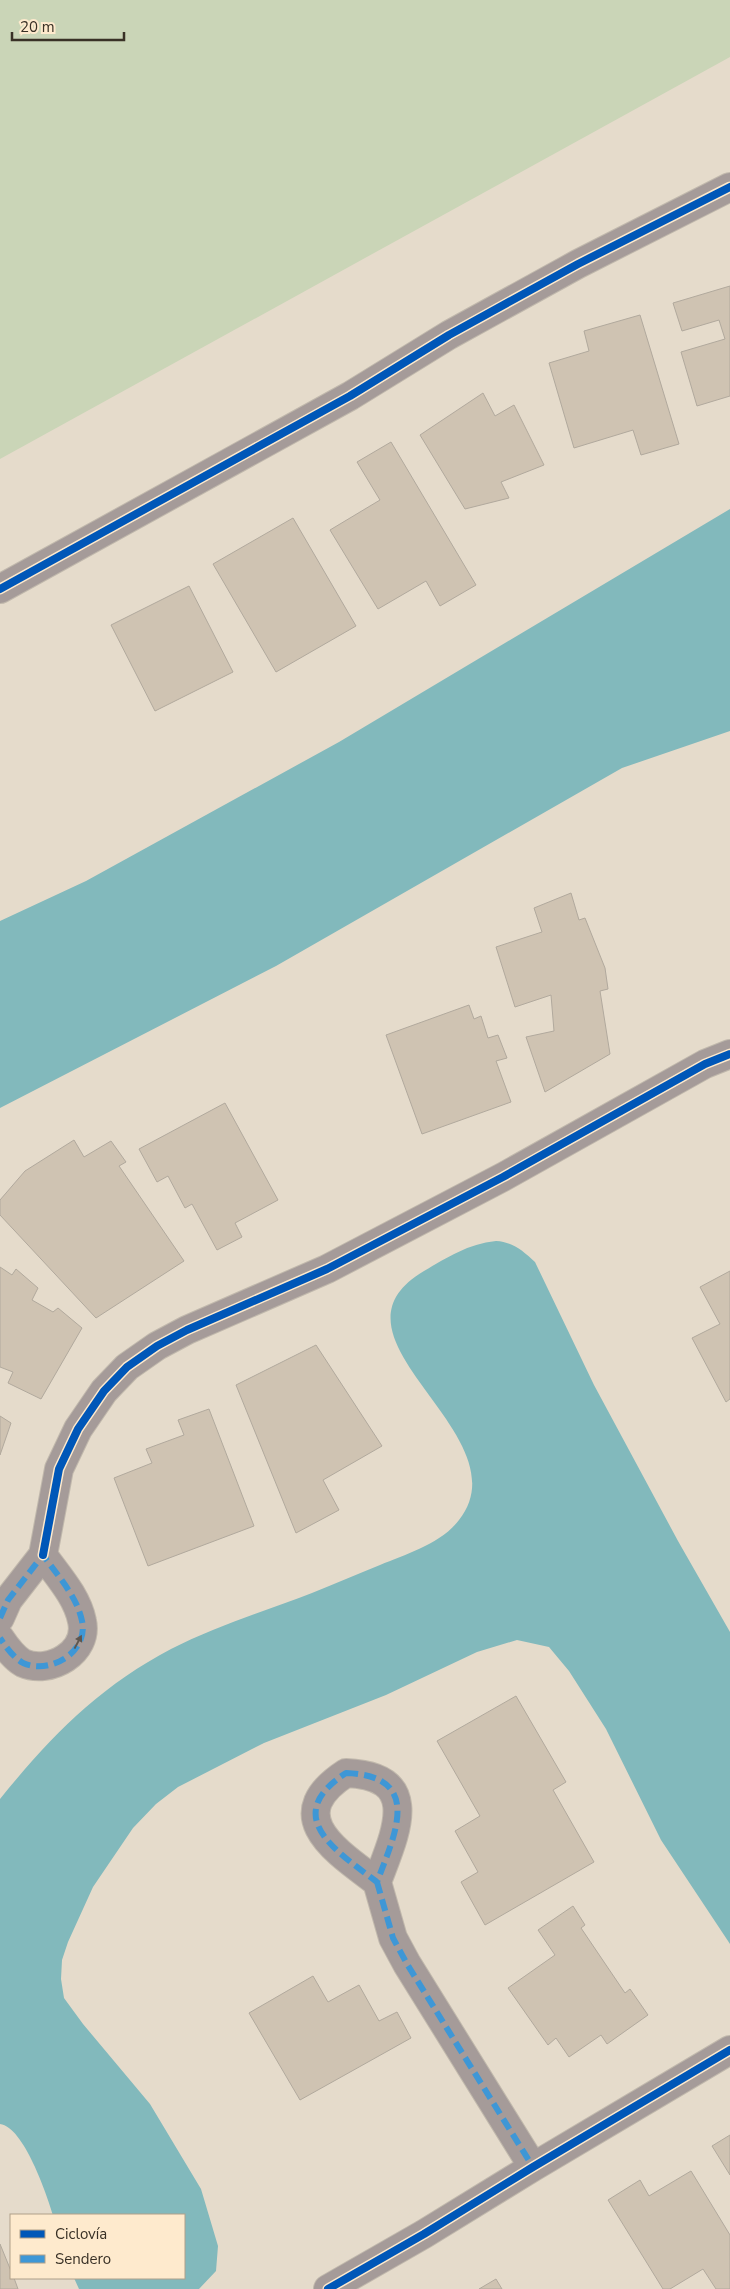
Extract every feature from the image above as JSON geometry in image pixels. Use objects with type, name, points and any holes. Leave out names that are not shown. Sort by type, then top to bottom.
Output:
[{"type":"street","points":[[0,590],[350,396],[448,335],[578,264],[730,187]]},
{"type":"street","points":[[0,1618],[8,1600],[43,1555],[60,1469],[78,1430],[104,1391],[127,1367],[157,1346],[187,1330],[327,1269],[502,1177],[705,1064],[730,1054]]},
{"type":"street","points":[[0,1638],[9,1652],[23,1662],[40,1667],[56,1664],[71,1654],[82,1639],[83,1622],[76,1601],[43,1555]]},
{"type":"street","points":[[377,1882],[393,1938],[407,1964],[533,2167]]},
{"type":"street","points":[[328,2289],[424,2234],[730,2050]]},
{"type":"green space","points":[[0,0],[730,0],[730,57],[0,459]]},
{"type":"water","points":[[730,509],[730,731],[622,768],[276,966],[0,1108],[0,921],[86,881],[339,742]]},
{"type":"water","points":[[496,1241],[513,1245],[535,1262],[594,1385],[678,1541],[730,1632],[730,1944],[661,1840],[606,1729],[569,1671],[549,1647],[517,1640],[477,1652],[386,1695],[264,1743],[178,1787],[156,1804],[133,1828],[93,1887],[68,1942],[62,1960],[61,1979],[64,1998],[83,2024],[150,2104],[201,2189],[218,2246],[216,2271],[199,2289],[79,2289],[74,2279],[185,2279],[185,2214],[53,2214],[40,2178],[26,2149],[9,2128],[0,2124],[0,1799],[38,1754],[78,1715],[121,1680],[145,1664],[205,1633],[312,1593],[412,1552],[443,1536],[459,1520],[472,1487],[466,1454],[448,1421],[403,1357],[391,1326],[396,1297],[424,1271],[467,1248]]},
{"type":"building","points":[[730,286],[730,396],[697,406],[681,352],[725,339],[719,320],[682,331],[673,303]]},
{"type":"building","points":[[640,315],[679,444],[641,455],[633,430],[574,448],[549,363],[589,351],[584,331]]},
{"type":"building","points":[[483,393],[495,416],[514,405],[544,465],[501,482],[509,498],[465,509],[420,435]]},
{"type":"building","points":[[391,442],[476,585],[440,606],[426,581],[378,609],[330,530],[380,500],[357,462]]},
{"type":"building","points":[[293,518],[356,626],[276,672],[213,564]]},
{"type":"building","points":[[189,586],[233,672],[155,711],[111,625]]},
{"type":"building","points":[[571,893],[579,920],[585,918],[605,968],[608,989],[600,991],[610,1054],[545,1092],[526,1037],[554,1031],[551,995],[515,1007],[496,947],[542,932],[534,908]]},
{"type":"building","points":[[469,1005],[474,1019],[481,1016],[488,1038],[498,1035],[507,1058],[496,1061],[511,1102],[422,1134],[386,1035]]},
{"type":"building","points":[[225,1103],[278,1200],[235,1223],[242,1237],[217,1250],[192,1204],[185,1208],[168,1176],[157,1182],[139,1149]]},
{"type":"building","points":[[74,1140],[84,1157],[111,1141],[126,1162],[119,1166],[184,1261],[96,1318],[0,1215],[0,1200],[25,1171]]},
{"type":"building","points":[[0,1267],[12,1275],[16,1269],[38,1288],[32,1300],[53,1312],[58,1308],[82,1328],[41,1399],[8,1383],[13,1372],[0,1367]]},
{"type":"building","points":[[730,1271],[730,1399],[726,1402],[692,1338],[720,1324],[700,1287]]},
{"type":"building","points":[[316,1345],[382,1446],[323,1480],[339,1510],[296,1533],[236,1385]]},
{"type":"building","points":[[209,1409],[254,1526],[148,1566],[114,1478],[152,1463],[146,1449],[184,1435],[178,1420]]},
{"type":"building","points":[[0,1416],[11,1423],[0,1455]]},
{"type":"building","points":[[516,1696],[566,1782],[553,1790],[594,1862],[485,1925],[461,1882],[478,1872],[455,1831],[480,1816],[437,1741]]},
{"type":"building","points":[[573,1906],[585,1925],[581,1928],[625,1993],[630,1989],[648,2015],[607,2044],[601,2035],[569,2057],[556,2038],[548,2045],[508,1988],[555,1955],[538,1930]]},
{"type":"building","points":[[313,1976],[328,2002],[359,1985],[379,2021],[397,2012],[411,2038],[300,2100],[249,2013]]},
{"type":"building","points":[[730,2135],[730,2175],[712,2146]]},
{"type":"building","points":[[691,2171],[730,2235],[730,2289],[716,2289],[703,2269],[670,2289],[663,2289],[608,2200],[640,2180],[649,2196]]},
{"type":"building","points":[[0,2244],[10,2269],[10,2279],[14,2279],[18,2289],[0,2289]]},
{"type":"building","points":[[496,2279],[502,2289],[479,2289]]},
{"type":"marked path","points":[[0,1618],[8,1600],[43,1555],[76,1603],[82,1621],[83,1632],[80,1642],[74,1651],[65,1658],[45,1666],[34,1666],[19,1661],[0,1638]]},
{"type":"marked path","points":[[346,1773],[370,1777],[386,1785],[395,1796],[397,1811],[396,1827],[377,1882],[332,1845],[321,1832],[316,1818],[317,1804],[327,1789],[346,1773]]},
{"type":"marked path","points":[[377,1882],[393,1938],[407,1964],[533,2167]]},
{"type":"cycle path","points":[[0,589],[350,396],[449,335],[578,264],[730,187]]},
{"type":"cycle path","points":[[43,1555],[59,1469],[78,1429],[104,1391],[127,1367],[157,1346],[187,1330],[327,1269],[503,1177],[705,1064],[730,1054]]},
{"type":"cycle path","points":[[328,2289],[424,2234],[730,2050]]}]
